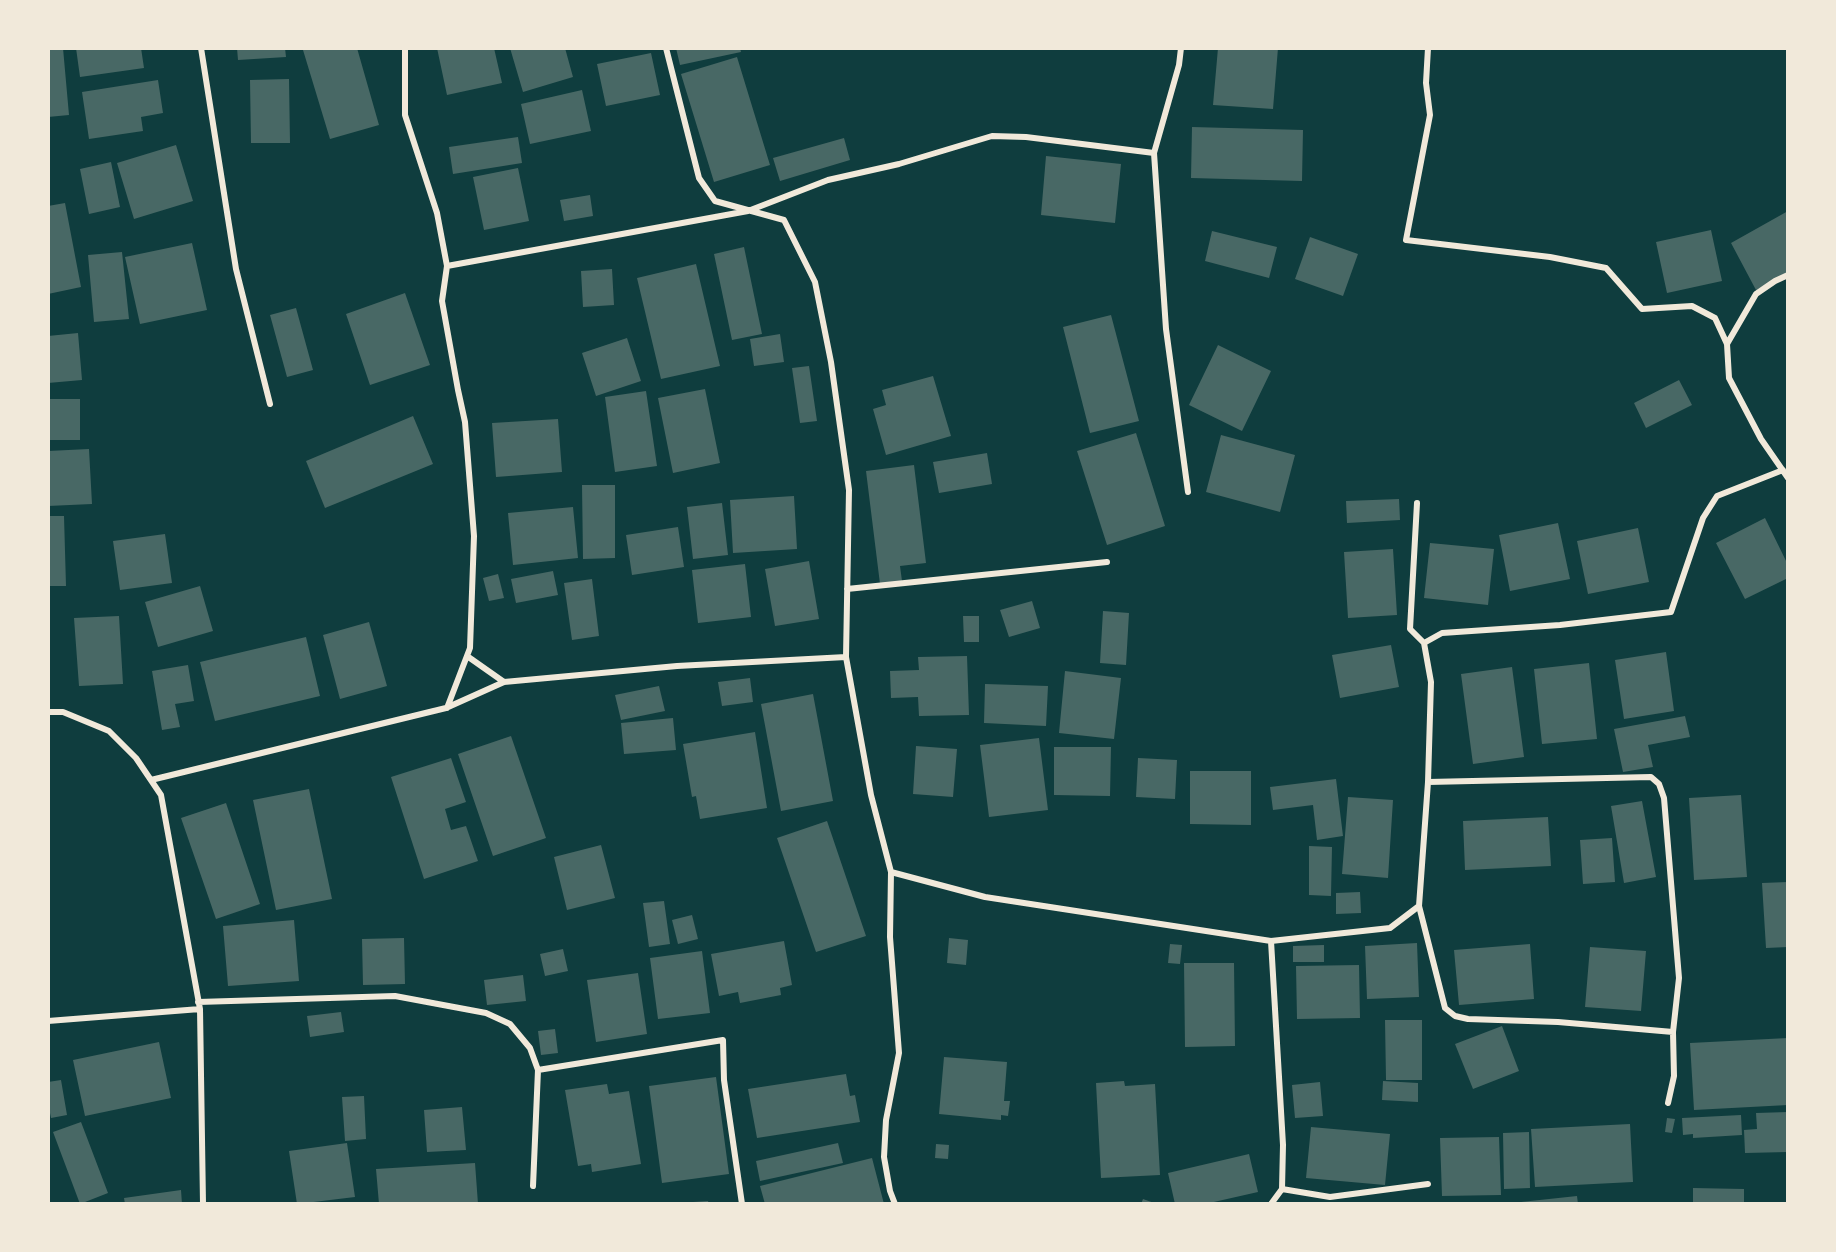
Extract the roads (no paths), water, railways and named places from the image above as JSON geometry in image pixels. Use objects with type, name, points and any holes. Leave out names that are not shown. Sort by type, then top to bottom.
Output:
[{"type":"street","points":[[201,48],[236,269],[270,404]]},
{"type":"street","points":[[405,48],[405,115],[437,213],[447,266],[442,301],[465,422],[474,536],[470,648],[446,708]]},
{"type":"street","points":[[666,48],[699,178],[716,201],[784,220],[815,282],[831,362],[849,490],[846,657],[871,795],[891,872],[890,937],[899,1053],[886,1120],[884,1157],[890,1191],[895,1204]]},
{"type":"street","points":[[1181,48],[1179,65],[1154,153],[1166,328],[1188,492]]},
{"type":"street","points":[[1428,48],[1426,83],[1430,115],[1406,240],[1550,257],[1606,268],[1642,309],[1692,306],[1715,318],[1727,344],[1729,378],[1761,439],[1788,478]]},
{"type":"street","points":[[447,266],[748,211],[828,180],[899,164],[992,136],[1026,137],[1154,153]]},
{"type":"street","points":[[1727,344],[1756,294],[1774,281],[1788,275]]},
{"type":"street","points":[[1424,643],[1442,633],[1560,625],[1671,612],[1702,518],[1717,496],[1783,470]]},
{"type":"street","points":[[1417,503],[1410,629],[1424,643],[1431,682],[1428,782],[1419,906],[1445,1008],[1455,1016],[1468,1019],[1558,1022],[1673,1032]]},
{"type":"street","points":[[847,589],[1107,562]]},
{"type":"street","points":[[467,656],[504,682]]},
{"type":"street","points":[[152,780],[446,708],[504,682],[677,666],[846,657]]},
{"type":"street","points":[[48,712],[63,712],[109,731],[136,758],[161,795],[199,1006],[203,1204]]},
{"type":"street","points":[[1428,782],[1651,777],[1659,784],[1664,798],[1679,978],[1673,1032],[1674,1076],[1668,1103]]},
{"type":"street","points":[[891,872],[985,897],[1271,941],[1390,928],[1419,906]]},
{"type":"street","points":[[1271,941],[1283,1145],[1282,1189],[1271,1204]]},
{"type":"street","points":[[48,1021],[199,1006],[394,996],[486,1013],[510,1024],[530,1048],[538,1071],[533,1186]]},
{"type":"street","points":[[538,1071],[723,1040],[724,1080],[742,1204]]},
{"type":"street","points":[[1282,1189],[1330,1197],[1428,1184]]}]
